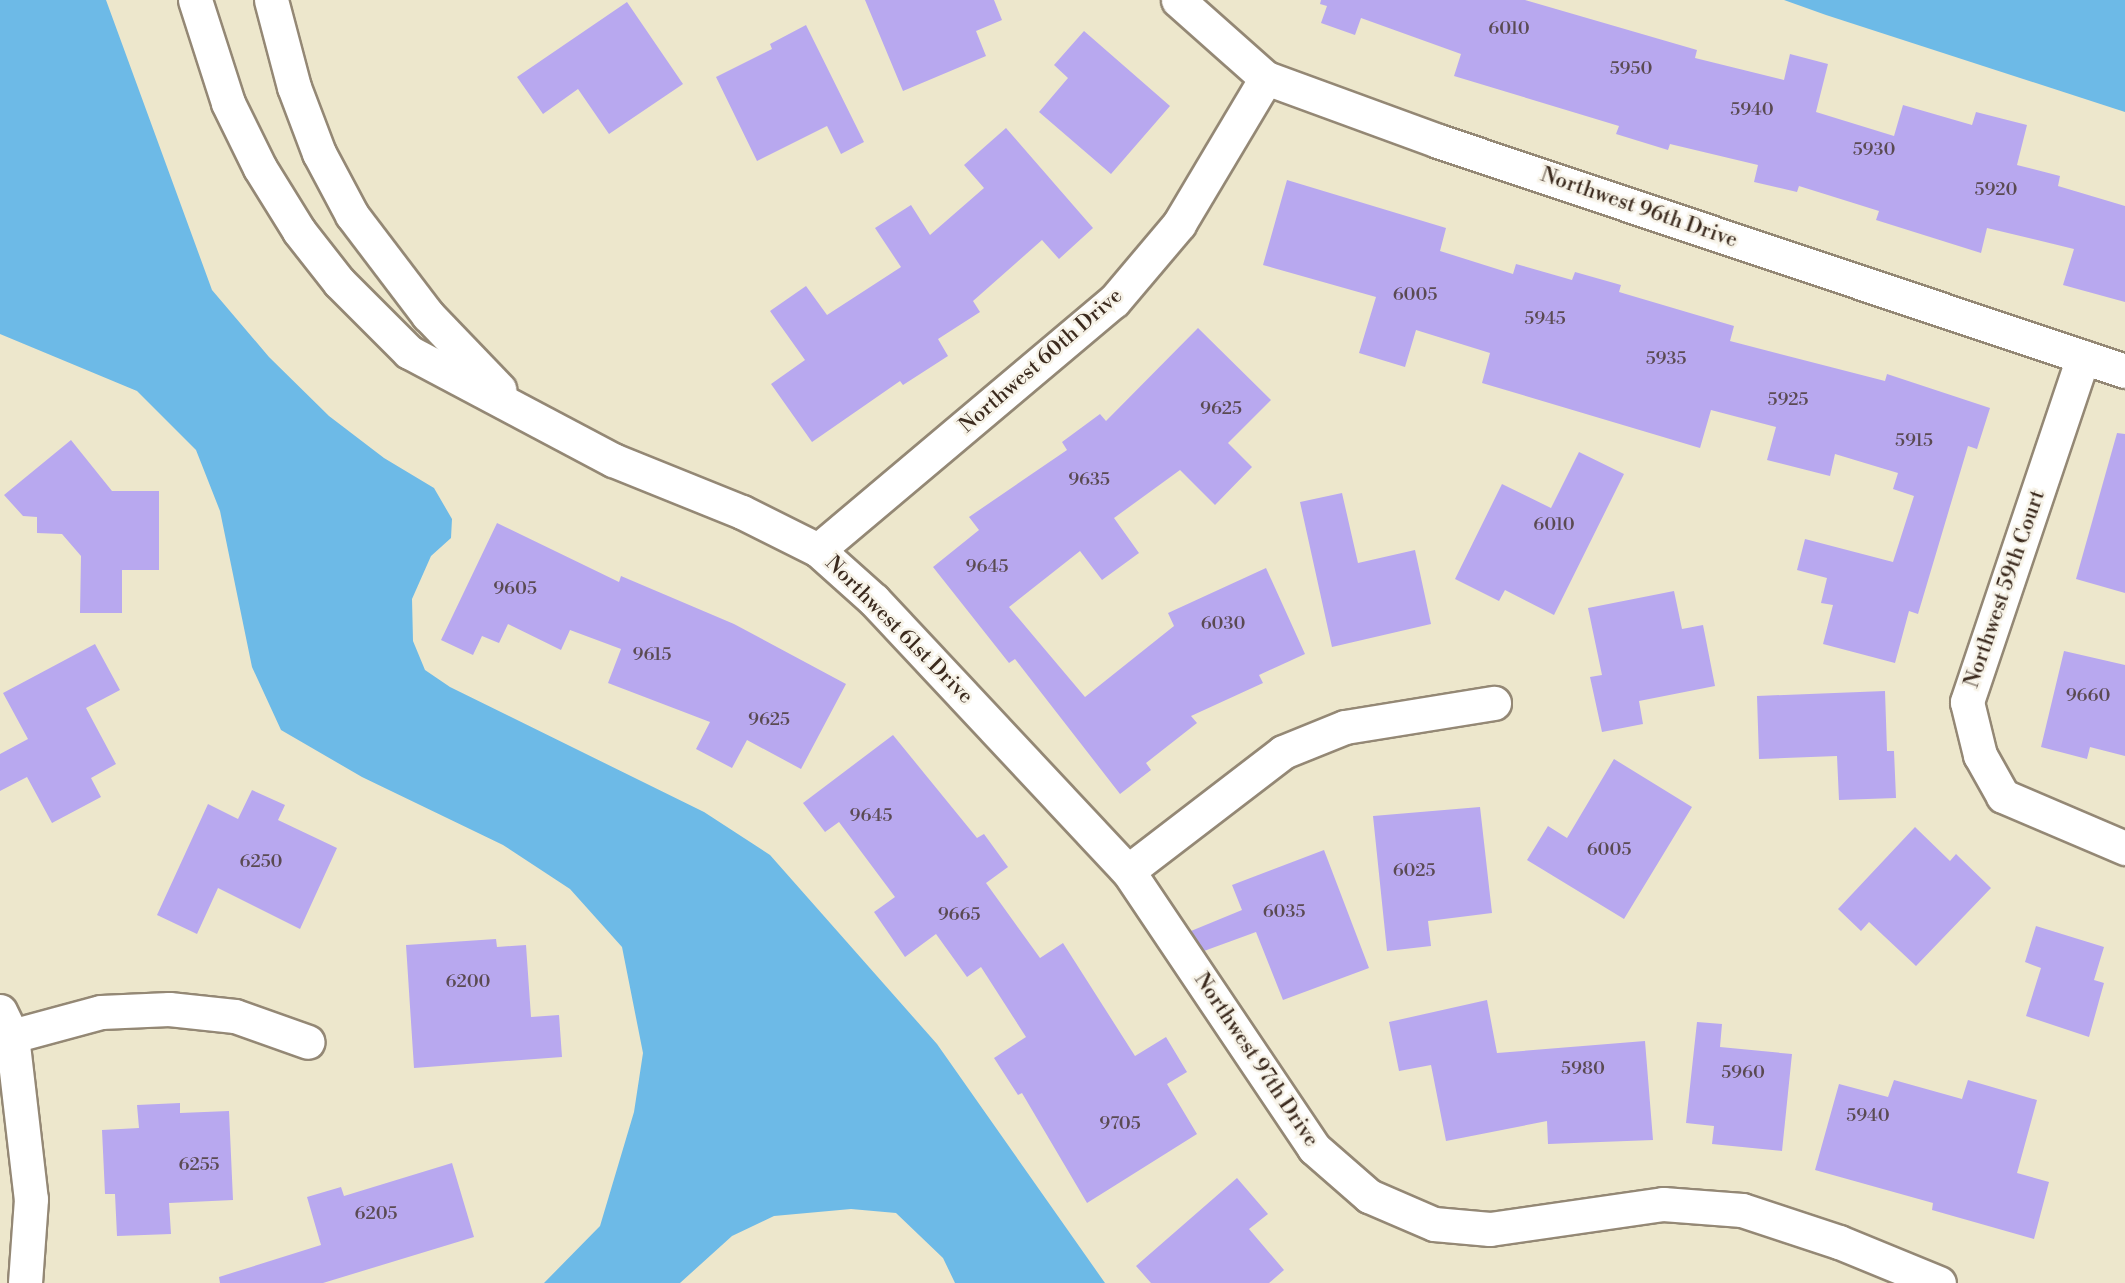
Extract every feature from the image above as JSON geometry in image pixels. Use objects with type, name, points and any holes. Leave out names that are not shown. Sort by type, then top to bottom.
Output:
[{"type":"street","name":"Northwest 61st Drive","points":[[195,0],[228,103],[260,168],[299,231],[339,282],[409,352],[613,460],[742,512],[818,550],[874,600],[1128,871]]},
{"type":"street","name":"Northwest 61st Drive","points":[[271,0],[294,87],[314,142],[352,215],[428,315],[521,412]]},
{"type":"street","name":"Northwest 96th Drive","points":[[1178,0],[1266,78],[1438,141],[2125,371]]},
{"type":"street","name":"Northwest 60th Drive","points":[[818,550],[1114,301],[1179,224],[1266,78]]},
{"type":"street","name":"Northwest 59th Court","points":[[2083,357],[1967,702],[1980,755],[2003,796],[2125,848]]},
{"type":"street","points":[[1128,871],[1283,752],[1345,727],[1494,703]]},
{"type":"street","name":"Northwest 97th Drive","points":[[1128,871],[1314,1148],[1370,1196],[1434,1224],[1490,1229],[1663,1204],[1742,1210],[1839,1242],[1939,1283]]},
{"type":"street","points":[[25,1283],[32,1199],[6,1023],[101,1012],[169,1009],[235,1016],[308,1042]]},
{"type":"water","points":[[0,0],[106,0],[212,290],[269,357],[329,416],[384,458],[434,488],[452,519],[451,538],[431,556],[412,599],[413,641],[425,670],[450,687],[704,812],[770,855],[937,1044],[1105,1283],[955,1283],[943,1258],[896,1213],[851,1209],[774,1216],[732,1236],[680,1283],[544,1283],[600,1226],[634,1112],[643,1053],[622,947],[570,889],[503,845],[362,777],[281,730],[252,667],[220,511],[196,450],[137,391],[0,334]]},
{"type":"water","points":[[1784,0],[2125,0],[2125,112],[1826,15]]},
{"type":"building","points":[[865,0],[994,0],[1002,20],[976,31],[986,56],[903,91]]},
{"type":"building","points":[[1321,0],[1525,0],[1697,50],[1695,58],[1784,80],[1790,54],[1828,64],[1816,112],[1894,136],[1903,105],[1972,125],[1976,112],[2027,125],[2017,165],[2060,176],[2058,186],[2125,206],[2125,302],[2063,285],[2074,249],[1987,228],[1981,253],[1876,220],[1879,211],[1799,186],[1797,192],[1754,182],[1758,165],[1670,144],[1668,150],[1616,134],[1619,126],[1454,76],[1461,54],[1361,18],[1355,35],[1321,23],[1327,6],[1320,4]]},
{"type":"building","points":[[627,2],[683,84],[609,134],[578,89],[543,114],[517,77]]},
{"type":"building","points":[[806,25],[864,142],[841,154],[827,126],[757,161],[716,77],[772,49],[770,44]]},
{"type":"building","points":[[1084,31],[1170,106],[1111,174],[1039,112],[1068,78],[1054,65]]},
{"type":"building","points":[[1006,128],[1093,228],[1059,259],[1042,240],[973,301],[980,312],[938,339],[948,356],[903,385],[900,381],[812,442],[771,384],[805,360],[770,311],[806,286],[827,315],[901,267],[875,228],[911,205],[930,235],[984,188],[964,165]]},
{"type":"building","points":[[1287,180],[1446,228],[1440,251],[1513,274],[1516,264],[1572,280],[1575,272],[1621,285],[1619,292],[1734,326],[1730,341],[1885,381],[1887,374],[1990,408],[1977,449],[1968,446],[1918,614],[1909,611],[1895,663],[1823,644],[1833,605],[1821,603],[1827,578],[1797,570],[1805,539],[1893,562],[1914,496],[1893,489],[1898,473],[1835,454],[1830,476],[1767,460],[1776,427],[1711,410],[1700,448],[1482,383],[1490,353],[1416,330],[1405,367],[1359,353],[1376,297],[1263,265]]},
{"type":"building","points":[[1198,328],[1271,400],[1228,443],[1252,467],[1215,505],[1180,470],[1114,518],[1139,553],[1102,580],[1080,551],[1009,607],[1085,697],[1174,626],[1168,613],[1266,568],[1305,654],[1259,675],[1263,683],[1191,716],[1197,723],[1146,763],[1151,770],[1120,794],[1015,659],[1009,663],[933,567],[979,530],[969,517],[1067,450],[1062,442],[1100,414],[1106,421]]},
{"type":"building","points":[[2117,433],[2125,434],[2125,593],[2076,579]]},
{"type":"building","points":[[71,440],[112,491],[159,491],[159,570],[122,570],[122,613],[80,613],[81,556],[62,534],[37,533],[37,517],[23,516],[4,495]]},
{"type":"building","points":[[1579,452],[1624,474],[1554,615],[1505,590],[1499,601],[1455,579],[1502,484],[1551,508]]},
{"type":"building","points":[[1342,493],[1358,563],[1415,550],[1431,624],[1332,647],[1300,502]]},
{"type":"building","points":[[497,523],[619,582],[621,576],[734,624],[846,684],[801,769],[747,740],[732,768],[696,749],[710,722],[608,683],[621,649],[570,630],[561,650],[508,624],[499,643],[482,636],[473,655],[441,640]]},
{"type":"building","points":[[1674,591],[1682,629],[1703,625],[1715,686],[1639,701],[1643,724],[1602,732],[1590,677],[1602,675],[1588,608]]},
{"type":"building","points":[[95,644],[120,690],[86,708],[116,764],[91,778],[101,797],[52,823],[27,777],[0,791],[0,754],[28,739],[3,693]]},
{"type":"building","points":[[2064,651],[2125,665],[2125,756],[2090,747],[2087,759],[2041,747]]},
{"type":"building","points":[[1885,691],[1887,751],[1894,751],[1896,798],[1839,800],[1837,756],[1759,759],[1757,696]]},
{"type":"building","points":[[893,735],[977,838],[984,834],[1008,867],[986,883],[1040,958],[1063,943],[1135,1056],[1166,1037],[1187,1072],[1167,1084],[1197,1134],[1087,1203],[1022,1093],[1018,1095],[994,1058],[1026,1037],[981,967],[967,977],[936,934],[905,957],[874,912],[895,897],[839,822],[825,832],[803,803]]},
{"type":"building","points":[[1614,759],[1692,807],[1624,919],[1527,860],[1548,826],[1567,838]]},
{"type":"building","points":[[252,790],[285,805],[278,820],[337,848],[300,929],[218,888],[197,934],[157,915],[208,804],[238,819]]},
{"type":"building","points":[[1480,807],[1492,913],[1428,921],[1431,946],[1387,951],[1373,816]]},
{"type":"building","points":[[1915,827],[1950,861],[1956,854],[1991,888],[1916,966],[1869,922],[1861,931],[1838,909]]},
{"type":"building","points":[[1324,850],[1369,968],[1283,1000],[1256,932],[1204,951],[1191,931],[1242,910],[1232,885]]},
{"type":"building","points":[[2036,926],[2104,947],[2094,980],[2104,983],[2089,1037],[2026,1016],[2041,968],[2025,962]]},
{"type":"building","points":[[496,939],[497,947],[526,945],[531,1017],[559,1015],[562,1057],[414,1068],[406,945]]},
{"type":"building","points":[[1487,1000],[1497,1053],[1645,1041],[1653,1140],[1548,1144],[1547,1121],[1446,1141],[1431,1065],[1399,1071],[1389,1022]]},
{"type":"building","points":[[1697,1022],[1722,1024],[1720,1047],[1792,1054],[1782,1151],[1712,1144],[1714,1126],[1686,1123]]},
{"type":"building","points":[[1894,1080],[1962,1099],[1968,1080],[2037,1100],[2017,1173],[2049,1182],[2034,1239],[1932,1210],[1933,1203],[1815,1170],[1839,1084],[1888,1097]]},
{"type":"building","points":[[180,1103],[180,1113],[229,1111],[233,1200],[169,1203],[171,1234],[117,1236],[115,1194],[105,1194],[102,1130],[139,1128],[137,1105]]},
{"type":"building","points":[[452,1163],[474,1237],[323,1283],[220,1283],[219,1277],[321,1245],[307,1197],[341,1187],[344,1196]]},
{"type":"building","points":[[1237,1178],[1268,1214],[1249,1229],[1284,1270],[1269,1283],[1151,1283],[1136,1266]]}]
